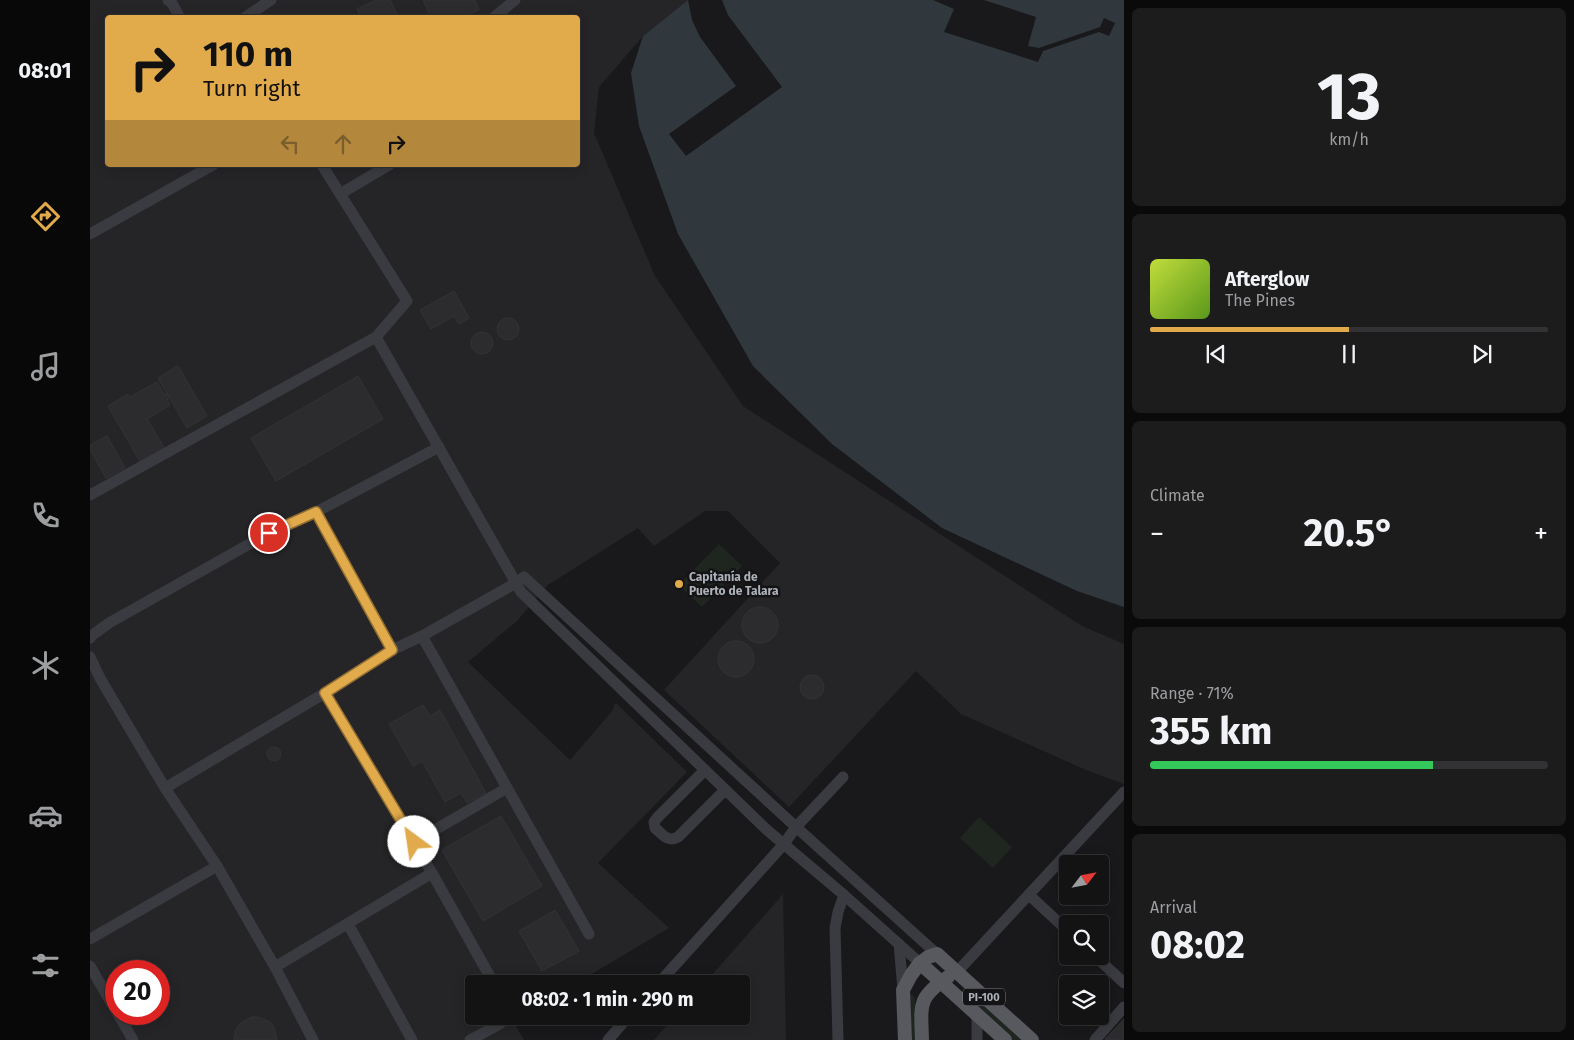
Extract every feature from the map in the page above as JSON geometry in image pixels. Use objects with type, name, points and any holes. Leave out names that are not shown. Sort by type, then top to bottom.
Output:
[{"type":"main road","points":[[905,1040],[903,990],[920,963],[928,957],[937,954]]},
{"type":"main road","name":"PI-100","points":[[937,954],[1032,1040]]},
{"type":"main road","name":"PI-100","points":[[920,963],[1005,1040]]},
{"type":"main road","name":"PI-100","points":[[922,1040],[922,1007],[924,998],[941,982],[957,972]]},
{"type":"street","points":[[168,0],[172,3],[178,15]]},
{"type":"street","points":[[248,15],[271,0]]},
{"type":"street","points":[[497,15],[515,0]]},
{"type":"street","points":[[90,234],[209,167]]},
{"type":"street","points":[[90,495],[376,337],[407,301],[323,167]]},
{"type":"street","points":[[340,194],[386,167]]},
{"type":"street","points":[[376,337],[438,447],[520,580],[937,954]]},
{"type":"street","points":[[90,638],[109,623],[269,533],[316,512],[438,447]]},
{"type":"street","points":[[316,512],[392,650]]},
{"type":"street","points":[[165,788],[325,693],[392,650],[422,636],[520,580]]},
{"type":"street","points":[[520,580],[521,592],[766,830],[844,895],[920,963]]},
{"type":"street","points":[[422,636],[589,934]]},
{"type":"street","points":[[90,657],[101,680],[165,788],[217,866],[275,967],[313,1040]]},
{"type":"street","points":[[90,686],[101,680]]},
{"type":"street","points":[[325,693],[414,842],[489,975]]},
{"type":"street","points":[[705,770],[657,818],[654,822],[655,828],[669,839],[674,840],[725,790]]},
{"type":"street","points":[[666,975],[784,844],[796,827],[843,777]]},
{"type":"street","points":[[414,842],[507,788]]},
{"type":"street","points":[[957,972],[1124,792]]},
{"type":"street","points":[[90,939],[217,866]]},
{"type":"street","points":[[275,967],[432,873]]},
{"type":"street","points":[[838,1040],[835,928],[844,895]]},
{"type":"street","points":[[1029,895],[1059,923]]},
{"type":"street","points":[[348,924],[412,1040]]},
{"type":"street","points":[[899,944],[903,990]]},
{"type":"street","points":[[1105,965],[1124,983]]},
{"type":"street","points":[[90,966],[105,992]]},
{"type":"street","points":[[1095,1040],[1124,1007]]},
{"type":"street","points":[[977,1014],[977,1040]]},
{"type":"street","points":[[125,1025],[134,1040]]},
{"type":"street","points":[[470,1040],[498,1025]]},
{"type":"street","points":[[608,1040],[621,1025]]},
{"type":"shaded area","points":[[90,0],[688,0],[643,36],[599,87],[594,133],[655,276],[743,406],[1082,626],[1124,644],[1124,784],[1086,770],[961,714],[916,671],[789,807],[664,690],[780,563],[728,511],[705,511],[654,546],[638,528],[548,585],[517,621],[468,662],[570,760],[613,710],[616,703],[687,772],[598,863],[669,928],[590,975],[465,975],[465,1025],[515,1025],[524,1040],[90,1040]]},
{"type":"shaded area","points":[[688,0],[1124,0],[1124,607],[1077,591],[942,528],[832,444],[753,366],[678,234],[639,126],[631,73],[643,36]]},
{"type":"shaded area","points":[[719,544],[742,566],[702,607],[679,585]]},
{"type":"shaded area","points":[[979,817],[1012,847],[993,868],[960,838]]},
{"type":"shaded area","points":[[783,894],[786,1040],[654,1040],[667,1025],[750,1025],[750,975],[712,975]]},
{"type":"shaded area","points":[[911,994],[915,998],[916,1040],[909,1040],[908,1000]]},
{"type":"shaded area","points":[[972,994],[1024,1040],[1012,1040],[969,1003],[966,998]]},
{"type":"pier","points":[[688,0],[722,0],[728,15],[782,87],[686,156],[669,134],[736,86],[700,37],[692,20]]},
{"type":"pier","points":[[933,0],[984,0],[1036,17],[1028,46],[1039,48],[1100,27],[1104,18],[1115,23],[1109,36],[1099,32],[1043,51],[1038,62],[944,32],[954,9]]},
{"type":"building","points":[[376,0],[390,0],[398,15],[360,15],[357,9]]},
{"type":"building","points":[[423,0],[475,0],[479,10],[467,15],[430,15]]},
{"type":"building","points":[[454,291],[469,318],[459,324],[454,316],[431,329],[420,310]]},
{"type":"building","points":[[504,318],[512,318],[519,325],[519,333],[512,340],[504,340],[497,333],[497,325]]},
{"type":"building","points":[[478,332],[486,332],[493,339],[493,347],[486,354],[478,354],[471,347],[471,339]]},
{"type":"building","points":[[178,366],[207,416],[187,428],[158,378]]},
{"type":"building","points":[[358,376],[383,419],[276,481],[251,438]]},
{"type":"building","points":[[157,382],[165,395],[167,393],[170,398],[167,399],[170,405],[147,419],[165,449],[142,465],[108,406],[128,394],[130,397]]},
{"type":"building","points":[[107,436],[125,468],[106,478],[90,449],[90,445]]},
{"type":"building","points":[[760,607],[767,608],[773,612],[777,618],[777,632],[773,638],[767,642],[760,643],[753,642],[747,638],[743,632],[742,625],[743,618],[747,612],[753,608]]},
{"type":"building","points":[[736,641],[749,646],[754,659],[749,672],[736,677],[723,672],[718,659],[723,646]]},
{"type":"building","points":[[812,675],[817,676],[823,682],[823,692],[817,698],[812,699],[807,698],[801,692],[800,687],[801,682],[807,676]]},
{"type":"building","points":[[423,705],[430,716],[440,710],[486,793],[467,803],[461,793],[445,802],[422,761],[413,766],[389,724]]},
{"type":"building","points":[[274,747],[279,749],[281,754],[279,759],[274,761],[269,759],[267,754],[269,749]]},
{"type":"building","points":[[501,816],[542,886],[483,921],[442,850]]},
{"type":"building","points":[[555,910],[579,951],[542,971],[519,931]]},
{"type":"building","points":[[251,1017],[258,1017],[270,1022],[274,1027],[277,1040],[234,1040],[236,1029]]},
{"type":"building","points":[[1124,1019],[1124,1040],[1106,1040],[1105,1039]]},
{"type":"place","name":"Capitanía de Puerto de Talara","points":[[679,584]]},
{"type":"route","points":[[269,533],[316,512],[392,650],[325,693],[414,842]]}]
